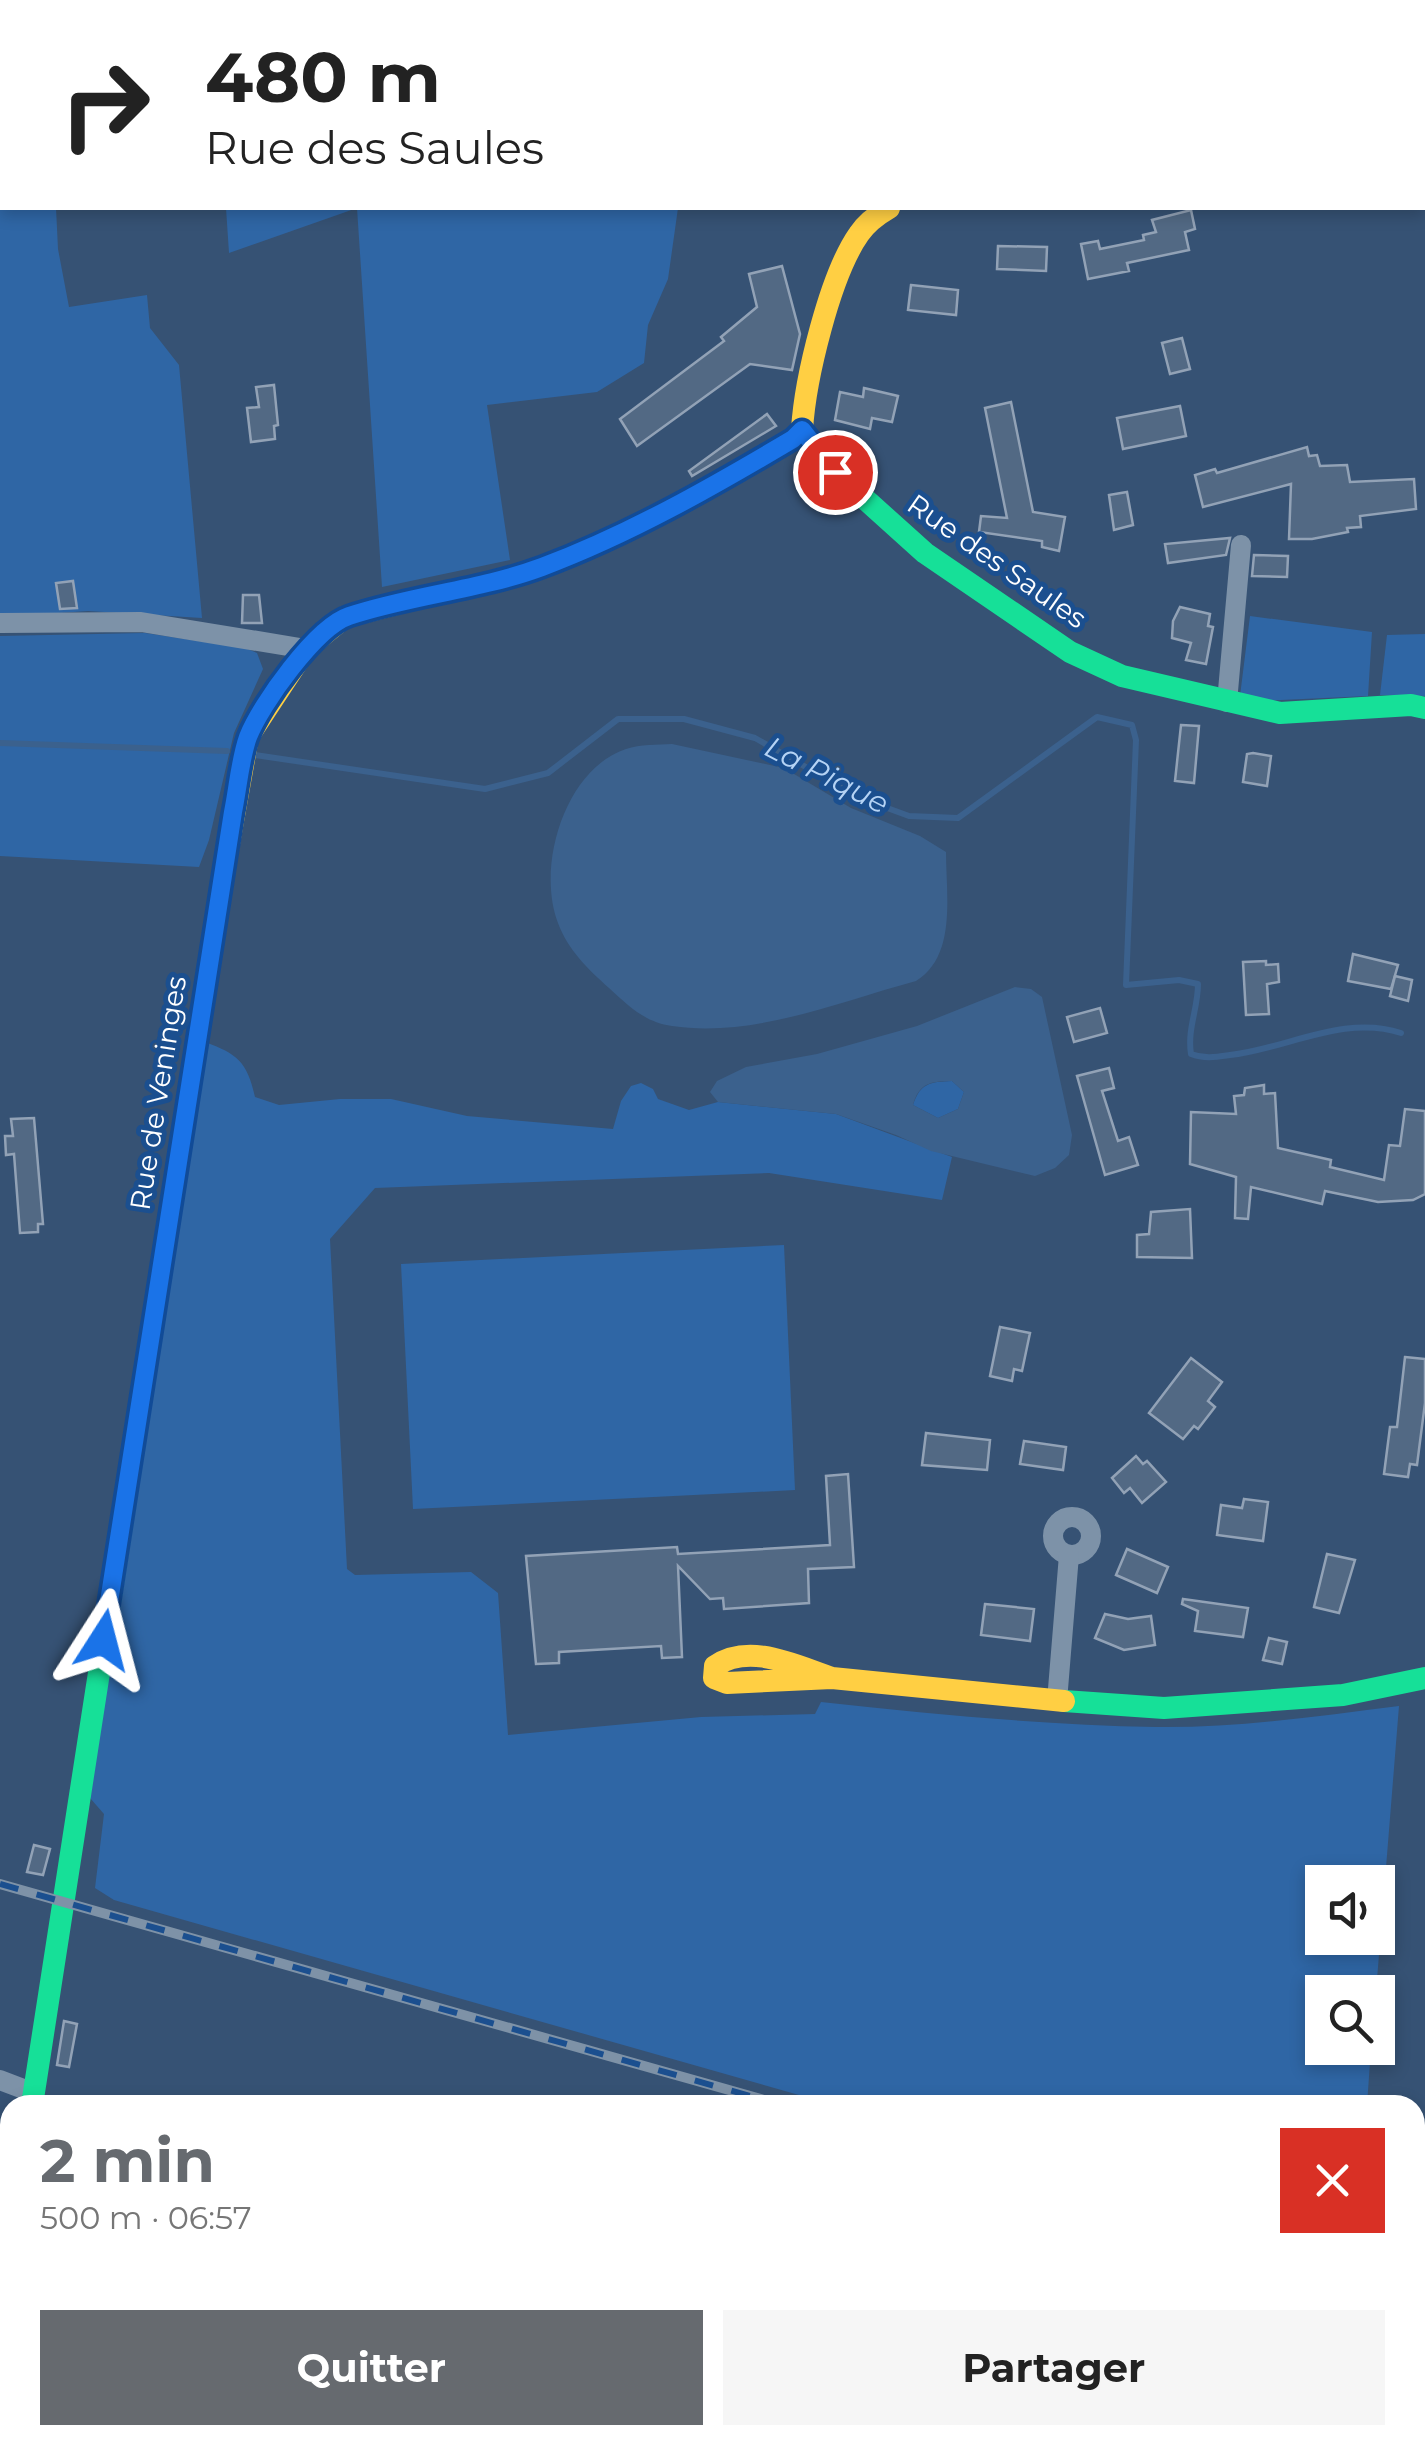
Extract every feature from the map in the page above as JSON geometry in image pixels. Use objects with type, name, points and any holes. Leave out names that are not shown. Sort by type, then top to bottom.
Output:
[{"type":"street","points":[[802,430],[803,402],[840,273],[866,225],[886,210]]},
{"type":"street","name":"Rue de Veninges","points":[[34,2095],[248,736],[306,649],[345,617],[539,568],[712,487],[802,430]]},
{"type":"street","name":"Rue des Saules","points":[[802,430],[835,472],[925,553],[1070,652],[1122,676],[1280,712],[1411,705],[1425,708]]},
{"type":"street","points":[[1227,702],[1241,545]]},
{"type":"street","points":[[0,624],[141,622],[306,649]]},
{"type":"street","points":[[1057,1701],[1069,1555]]},
{"type":"street","points":[[832,1678],[1164,1708],[1344,1695],[1425,1678]]},
{"type":"street","points":[[0,2080],[26,2095]]},
{"type":"shaded area","points":[[0,210],[56,210],[58,249],[69,307],[147,295],[150,328],[179,365],[202,618],[88,611],[0,617]]},
{"type":"shaded area","points":[[226,210],[351,210],[229,253]]},
{"type":"shaded area","points":[[357,210],[678,210],[668,279],[648,325],[644,363],[597,392],[487,405],[510,560],[382,587]]},
{"type":"shaded area","points":[[1250,616],[1372,632],[1368,696],[1260,701],[1240,696]]},
{"type":"shaded area","points":[[145,633],[245,648],[257,653],[263,669],[234,733],[199,867],[0,856],[0,636]]},
{"type":"shaded area","points":[[1425,634],[1425,696],[1380,695],[1387,635]]},
{"type":"shaded area","points":[[672,744],[784,768],[851,808],[920,836],[946,852],[944,941],[929,970],[916,981],[826,1008],[734,1027],[662,1024],[623,1001],[586,966],[562,933],[552,900],[554,848],[572,798],[605,760],[631,747]]},
{"type":"shaded area","points":[[1015,987],[1031,989],[1042,997],[1072,1135],[1069,1155],[1055,1168],[1035,1176],[931,1151],[836,1114],[718,1102],[710,1092],[717,1081],[746,1067],[817,1054],[917,1026]],"holes":[[[952,1081],[964,1092],[958,1109],[938,1118],[913,1105],[922,1088],[932,1083]]]},
{"type":"shaded area","points":[[205,1042],[239,1060],[255,1097],[279,1105],[391,1099],[467,1116],[613,1129],[621,1101],[631,1086],[641,1083],[653,1089],[658,1099],[689,1110],[718,1102],[836,1114],[952,1157],[942,1200],[769,1173],[375,1188],[330,1239],[347,1569],[355,1575],[471,1572],[498,1593],[508,1735],[701,1717],[815,1714],[821,1702],[988,1718],[1156,1727],[1247,1723],[1399,1706],[1386,1865],[1305,1865],[1305,1955],[1379,1955],[1377,1975],[1305,1975],[1305,2065],[1370,2065],[1368,2095],[799,2095],[114,1900],[95,1888],[104,1814],[90,1798]]},
{"type":"shaded area","points":[[952,1081],[964,1092],[958,1109],[938,1118],[913,1105],[927,1085]]},
{"type":"shaded area","points":[[784,1245],[795,1490],[413,1509],[401,1264]]},
{"type":"building","points":[[1191,210],[1195,229],[1185,232],[1189,250],[1127,263],[1129,271],[1088,279],[1081,244],[1098,241],[1100,249],[1144,240],[1143,235],[1156,232],[1152,220]]},
{"type":"building","points":[[998,246],[1047,247],[1046,271],[997,269]]},
{"type":"building","points":[[782,266],[800,334],[792,370],[750,364],[637,446],[620,419],[724,341],[721,337],[757,307],[749,274]]},
{"type":"building","points":[[911,285],[958,290],[956,315],[908,310]]},
{"type":"building","points":[[1182,338],[1190,369],[1170,374],[1162,343]]},
{"type":"building","points":[[274,385],[278,425],[274,426],[275,439],[251,442],[247,408],[259,407],[256,387]]},
{"type":"building","points":[[864,388],[898,396],[892,422],[872,418],[870,429],[835,420],[840,392],[863,397]]},
{"type":"building","points":[[1011,402],[1033,512],[1065,517],[1059,551],[1042,547],[1042,541],[979,532],[981,516],[1007,518],[985,408]]},
{"type":"building","points":[[1180,406],[1186,436],[1123,449],[1117,418]]},
{"type":"building","points":[[767,414],[776,426],[692,476],[689,471]]},
{"type":"building","points":[[1307,447],[1309,456],[1317,455],[1320,466],[1347,465],[1350,482],[1414,479],[1416,509],[1360,516],[1361,527],[1347,528],[1348,532],[1289,539],[1291,484],[1203,507],[1195,475],[1215,469],[1217,473]]},
{"type":"building","points":[[1127,492],[1133,525],[1114,530],[1109,495]]},
{"type":"building","points":[[1230,538],[1226,555],[1168,563],[1165,544]]},
{"type":"building","points":[[1254,555],[1288,556],[1287,577],[1252,576]]},
{"type":"building","points":[[73,581],[77,608],[60,609],[56,583]]},
{"type":"building","points":[[243,595],[259,595],[262,623],[242,623]]},
{"type":"building","points":[[1180,607],[1210,614],[1208,626],[1213,627],[1206,664],[1186,660],[1191,643],[1172,638],[1173,621]]},
{"type":"building","points":[[1181,725],[1199,726],[1194,783],[1175,781]]},
{"type":"building","points":[[1247,754],[1271,756],[1267,786],[1243,782]]},
{"type":"building","points":[[1353,954],[1398,965],[1391,989],[1348,981]]},
{"type":"building","points":[[1266,961],[1266,965],[1278,964],[1279,982],[1267,984],[1269,1014],[1246,1015],[1243,962]]},
{"type":"building","points":[[1395,976],[1412,980],[1408,1001],[1390,996]]},
{"type":"building","points":[[1100,1008],[1107,1033],[1074,1042],[1067,1017]]},
{"type":"building","points":[[1109,1068],[1114,1088],[1102,1091],[1118,1141],[1129,1137],[1138,1165],[1105,1175],[1077,1076]]},
{"type":"building","points":[[1264,1085],[1264,1094],[1275,1093],[1278,1148],[1331,1160],[1330,1167],[1384,1180],[1389,1145],[1400,1146],[1405,1109],[1425,1111],[1425,1194],[1413,1200],[1378,1202],[1325,1191],[1322,1204],[1251,1187],[1248,1219],[1235,1218],[1236,1177],[1190,1164],[1191,1112],[1236,1114],[1234,1096],[1244,1095],[1245,1088]]},
{"type":"building","points":[[34,1118],[43,1224],[38,1224],[38,1232],[20,1233],[14,1154],[6,1155],[5,1136],[13,1136],[11,1119]]},
{"type":"building","points":[[1190,1209],[1192,1258],[1137,1257],[1137,1235],[1149,1234],[1151,1212]]},
{"type":"building","points":[[1000,1327],[1030,1333],[1022,1371],[1014,1369],[1012,1381],[990,1376]]},
{"type":"building","points":[[1405,1357],[1425,1359],[1425,1403],[1417,1465],[1410,1464],[1408,1477],[1384,1474],[1390,1427],[1397,1427]]},
{"type":"building","points":[[1191,1358],[1222,1382],[1208,1401],[1215,1407],[1198,1429],[1194,1426],[1183,1439],[1149,1413]]},
{"type":"building","points":[[926,1433],[990,1440],[987,1470],[922,1465]]},
{"type":"building","points":[[1024,1441],[1066,1447],[1063,1470],[1020,1464]]},
{"type":"building","points":[[1136,1456],[1143,1464],[1147,1461],[1166,1482],[1142,1503],[1130,1488],[1124,1493],[1112,1478]]},
{"type":"building","points":[[848,1474],[854,1567],[808,1569],[809,1603],[724,1609],[723,1598],[710,1599],[678,1566],[682,1657],[662,1658],[661,1646],[559,1652],[559,1663],[536,1664],[526,1556],[677,1547],[678,1554],[830,1545],[826,1476]]},
{"type":"building","points":[[1244,1499],[1268,1502],[1263,1541],[1217,1535],[1221,1505],[1242,1508]]},
{"type":"building","points":[[1127,1549],[1168,1567],[1157,1593],[1116,1575]]},
{"type":"building","points":[[1327,1554],[1355,1560],[1339,1613],[1314,1607]]},
{"type":"building","points":[[1183,1599],[1248,1608],[1243,1637],[1195,1631],[1198,1611],[1182,1604]]},
{"type":"building","points":[[985,1604],[1034,1609],[1030,1641],[981,1635]]},
{"type":"building","points":[[1105,1614],[1128,1619],[1151,1616],[1155,1645],[1124,1650],[1095,1638]]},
{"type":"building","points":[[1269,1638],[1287,1642],[1282,1664],[1263,1660]]},
{"type":"building","points":[[34,1845],[50,1849],[43,1875],[27,1872]]},
{"type":"building","points":[[64,2021],[77,2024],[69,2067],[57,2065]]},
{"type":"waterway","name":"La Pique","points":[[255,755],[485,789],[548,773],[618,719],[684,719],[755,738],[860,798],[909,816],[958,818],[1097,717],[1132,725],[1136,740],[1126,985],[1179,980],[1198,984],[1190,1045],[1191,1054],[1201,1057],[1251,1052],[1337,1030],[1380,1028],[1401,1033]]},
{"type":"waterway","name":"La Pique","points":[[0,743],[227,751]]},
{"type":"railway","points":[[0,1884],[747,2095]]},
{"type":"traffic: fast","points":[[802,430],[835,472],[925,553],[1070,652],[1122,676],[1280,713],[1411,705],[1425,708]]},
{"type":"traffic: fast","points":[[423,597],[527,572],[607,540],[732,475],[802,430]]},
{"type":"traffic: fast","points":[[34,2095],[218,905]]},
{"type":"traffic: fast","points":[[1064,1701],[1164,1708],[1343,1695],[1425,1678]]},
{"type":"traffic: slow","points":[[802,430],[814,356],[838,275],[862,230],[886,210]]},
{"type":"traffic: slow","points":[[218,905],[248,737],[306,649],[345,617],[423,597]]},
{"type":"traffic: slow","points":[[832,1678],[758,1656],[729,1659],[715,1666],[714,1678],[727,1683],[832,1678],[1064,1701]]},
{"type":"route","points":[[103,1640],[248,736],[306,649],[345,617],[539,568],[634,527],[712,487],[802,430],[835,472]]}]
